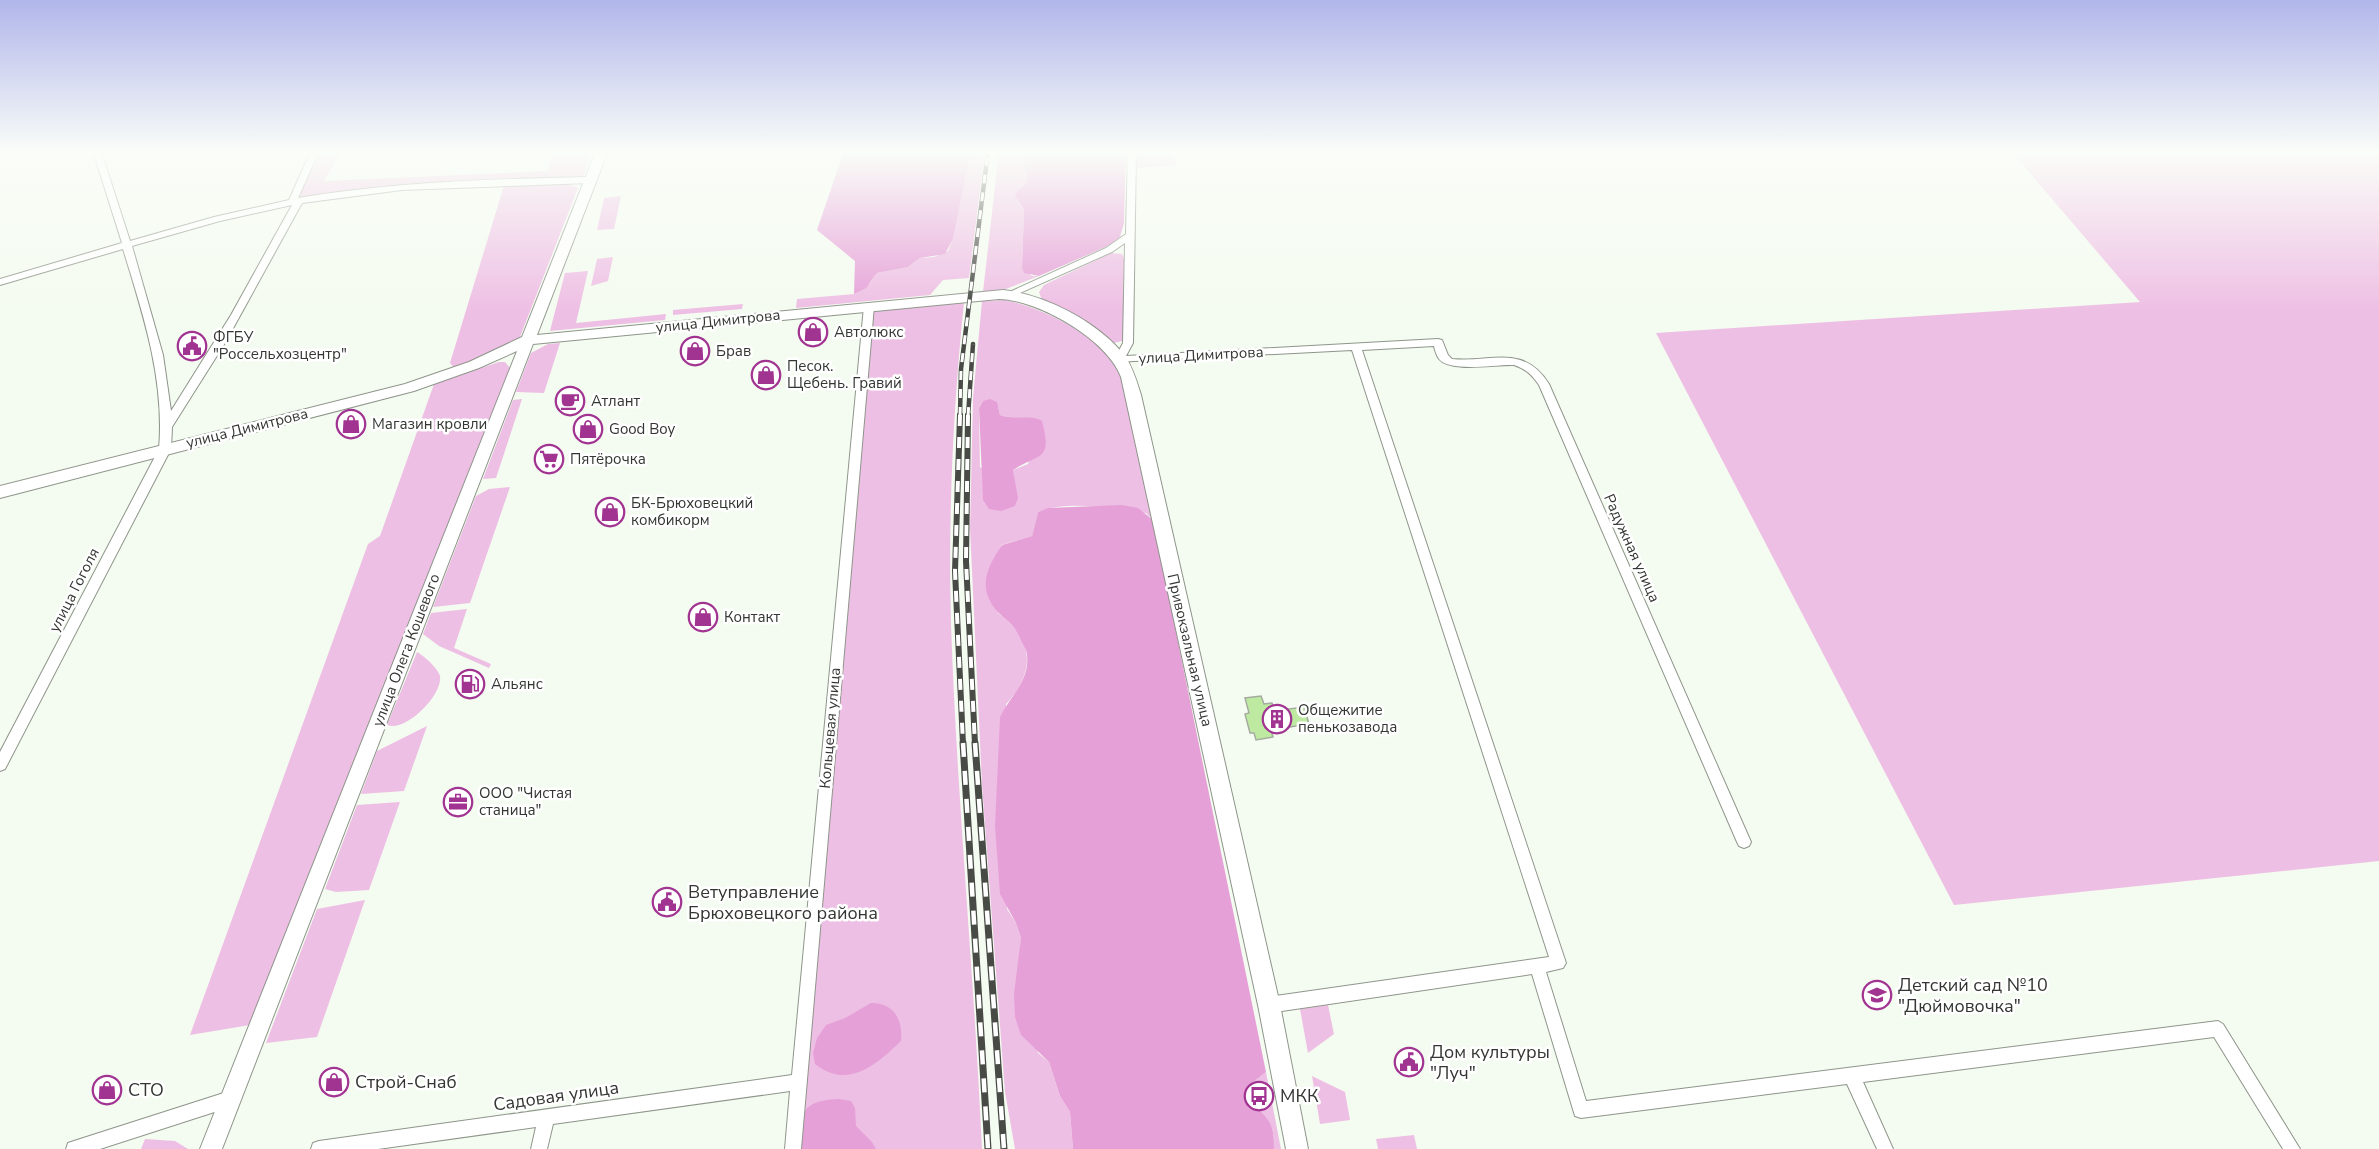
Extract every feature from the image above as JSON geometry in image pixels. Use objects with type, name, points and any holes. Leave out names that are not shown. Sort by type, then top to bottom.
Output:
[{"type":"main road","name":"улица Олега Кошевого","points":[[211,1149],[580,205]]},
{"type":"main road","name":"улица Димитрова","points":[[0,492],[416,386],[474,366],[528,340],[869,306],[1008,295],[1041,306],[1093,335],[1119,360]]},
{"type":"main road","name":"Привокзальная улица","points":[[1119,360],[1134,395],[1269,1005],[1297,1149]]},
{"type":"street","name":"улица Гоголя","points":[[0,765],[165,449],[167,426],[158,353],[115,205]]},
{"type":"street","points":[[0,282],[227,217],[283,205]]},
{"type":"street","name":"улица Гоголя","points":[[167,426],[196,384],[244,304],[294,205]]},
{"type":"street","points":[[1119,360],[1128,343],[1131,205]]},
{"type":"street","points":[[1008,295],[1109,250],[1129,236]]},
{"type":"street","points":[[1039,281],[1032,293],[1041,306]]},
{"type":"street","name":"Кольцевая улица","points":[[793,1149],[797,1082],[869,306]]},
{"type":"street","name":"улица Димитрова","points":[[1119,360],[1438,342]]},
{"type":"street","name":"Радужная улица","points":[[1438,342],[1443,357],[1449,362],[1514,362],[1530,367],[1541,378],[1744,842]]},
{"type":"street","points":[[1269,1005],[1558,963],[1356,347]]},
{"type":"street","points":[[1537,966],[1581,1110],[2218,1029],[2292,1149]]},
{"type":"street","points":[[1852,1076],[1885,1149]]},
{"type":"street","name":"Садовая улица","points":[[319,1149],[797,1082]]},
{"type":"street","points":[[74,1149],[230,1099]]},
{"type":"street","points":[[539,1149],[546,1117]]},
{"type":"shaded area","points":[[498,205],[572,205],[520,337],[510,346],[454,368],[450,363]]},
{"type":"shaded area","points":[[603,205],[619,205],[614,229],[597,230]]},
{"type":"shaded area","points":[[826,205],[960,205],[953,239],[945,254],[920,258],[908,267],[877,273],[866,288],[854,294],[855,261],[817,230]]},
{"type":"shaded area","points":[[960,205],[978,205],[969,278],[943,280],[930,295],[796,308],[797,299],[854,294],[870,283],[877,273],[908,267],[920,258],[934,257],[948,251],[953,239]]},
{"type":"shaded area","points":[[993,205],[1020,205],[1024,210],[1022,268],[1032,276],[1039,276],[1001,291],[983,292]]},
{"type":"shaded area","points":[[1021,205],[1125,205],[1124,223],[1120,237],[1110,245],[1039,276],[1024,273],[1022,268],[1024,210]]},
{"type":"shaded area","points":[[2057,205],[2379,205],[2379,861],[1954,905],[1656,333],[2140,302]]},
{"type":"shaded area","points":[[1111,253],[1122,254],[1124,259],[1123,338],[1122,341],[1114,343],[1042,300],[1039,292],[1044,285]]},
{"type":"shaded area","points":[[613,257],[608,281],[591,286],[597,259]]},
{"type":"shaded area","points":[[588,271],[576,323],[666,314],[665,320],[550,331],[565,273]]},
{"type":"shaded area","points":[[1005,300],[1039,310],[1087,337],[1113,362],[1122,377],[1153,520],[1146,513],[1106,508],[1064,506],[1050,508],[1038,512],[1032,536],[1001,545],[998,613],[1019,634],[1027,656],[1022,680],[1006,704],[1007,909],[1016,923],[1021,938],[1020,958],[1038,1053],[1049,1062],[1060,1096],[1070,1112],[1073,1149],[1015,1149],[1005,1092],[982,785],[970,528],[973,398],[982,301]],"holes":[[[983,401],[998,407],[1000,415],[1033,418],[1042,422],[1028,464],[1013,470],[1015,491],[980,467],[979,408]]]},
{"type":"shaded area","points":[[964,302],[952,463],[951,624],[982,1149],[800,1149],[872,312]]},
{"type":"shaded area","points":[[743,304],[742,309],[673,315],[673,310]]},
{"type":"shaded area","points":[[560,343],[544,393],[516,392],[531,353],[548,344]]},
{"type":"shaded area","points":[[505,362],[510,368],[250,1025],[190,1035],[368,544],[380,536],[434,384]]},
{"type":"shaded area","points":[[522,399],[496,478],[483,479],[513,400]]},
{"type":"shaded area","points":[[990,399],[997,402],[1000,415],[1042,421],[1046,444],[1041,455],[1013,470],[1018,498],[1015,506],[1001,511],[989,509],[983,500],[979,408],[983,401]]},
{"type":"shaded area","points":[[510,487],[470,603],[433,607],[476,496],[489,489]]},
{"type":"shaded area","points":[[1122,505],[1138,508],[1153,520],[1266,1072],[1252,1083],[1251,1096],[1252,1101],[1271,1124],[1274,1149],[1073,1149],[1070,1112],[1060,1096],[1049,1062],[1021,1035],[1015,1017],[1014,994],[1021,938],[1016,923],[1000,894],[995,826],[1000,717],[1022,681],[1027,655],[1015,628],[991,602],[987,594],[986,578],[992,561],[1002,545],[1032,536],[1038,512],[1048,508]]},
{"type":"shaded area","points":[[467,609],[454,648],[491,664],[489,668],[439,646],[423,634],[431,613]]},
{"type":"shaded area","points":[[417,652],[437,669],[440,676],[436,693],[412,718],[395,726],[387,725]]},
{"type":"shaded area","points":[[427,726],[404,791],[361,794],[377,751]]},
{"type":"shaded area","points":[[400,802],[369,890],[336,892],[325,889],[357,805]]},
{"type":"shaded area","points":[[365,900],[317,1037],[266,1043],[317,909]]},
{"type":"shaded area","points":[[871,1003],[886,1006],[895,1014],[900,1026],[901,1041],[872,1066],[850,1074],[839,1075],[815,1064],[813,1053],[817,1038],[826,1025],[845,1018]]},
{"type":"shaded area","points":[[1328,1005],[1334,1034],[1308,1053],[1300,1009]]},
{"type":"shaded area","points":[[1266,1072],[1281,1149],[1274,1149],[1271,1124],[1252,1101],[1251,1096],[1252,1083]]},
{"type":"shaded area","points":[[1312,1076],[1345,1092],[1350,1120],[1320,1124]]},
{"type":"shaded area","points":[[826,1100],[851,1101],[855,1108],[856,1126],[876,1149],[800,1149],[802,1118],[809,1106]]},
{"type":"shaded area","points":[[1414,1135],[1417,1149],[1378,1149],[1376,1139]]},
{"type":"shaded area","points":[[145,1139],[175,1141],[188,1149],[141,1149]]},
{"type":"building","name":"Общежитие пенькозавода","points":[[1261,696],[1264,704],[1272,703],[1274,711],[1304,707],[1309,724],[1271,730],[1273,737],[1256,740],[1254,733],[1250,733],[1245,714],[1249,713],[1245,698]]},
{"type":"railway","points":[[960,416],[961,369],[981,205]]},
{"type":"railway","points":[[968,416],[973,344]]},
{"type":"railway","points":[[960,415],[955,571],[963,744]]},
{"type":"railway","points":[[968,415],[966,561],[975,744]]},
{"type":"railway","points":[[963,743],[988,1149]]},
{"type":"railway","points":[[975,743],[1004,1149]]},
{"type":"place","name":"Автолюкс","points":[[813,332]]},
{"type":"place","name":"ФГБУ \"Россельхозцентр\"","points":[[192,346]]},
{"type":"place","name":"Брав","points":[[695,351]]},
{"type":"place","name":"Песок. Щебень. Гравий","points":[[766,375]]},
{"type":"place","name":"Атлант","points":[[570,401]]},
{"type":"place","name":"Магазин кровли","points":[[351,424]]},
{"type":"place","name":"Good Boy","points":[[588,429]]},
{"type":"place","name":"Пятёрочка","points":[[549,459]]},
{"type":"place","name":"БК-Брюховецкий комбикорм","points":[[610,512]]},
{"type":"place","name":"Контакт","points":[[703,617]]},
{"type":"place","name":"Альянс","points":[[470,684]]},
{"type":"place","name":"Общежитие пенькозавода","points":[[1277,719]]},
{"type":"place","name":"ООО \"Чистая станица\"","points":[[458,802]]},
{"type":"place","name":"Ветуправление Брюховецкого района","points":[[667,902]]},
{"type":"place","name":"Детский сад №10 \"Дюймовочка\"","points":[[1877,995]]},
{"type":"place","name":"Дом культуры \"Луч\"","points":[[1409,1062]]},
{"type":"place","name":"Строй-Снаб","points":[[334,1082]]},
{"type":"place","name":"СТО","points":[[107,1090]]},
{"type":"place","name":"МКК","points":[[1259,1096]]}]
